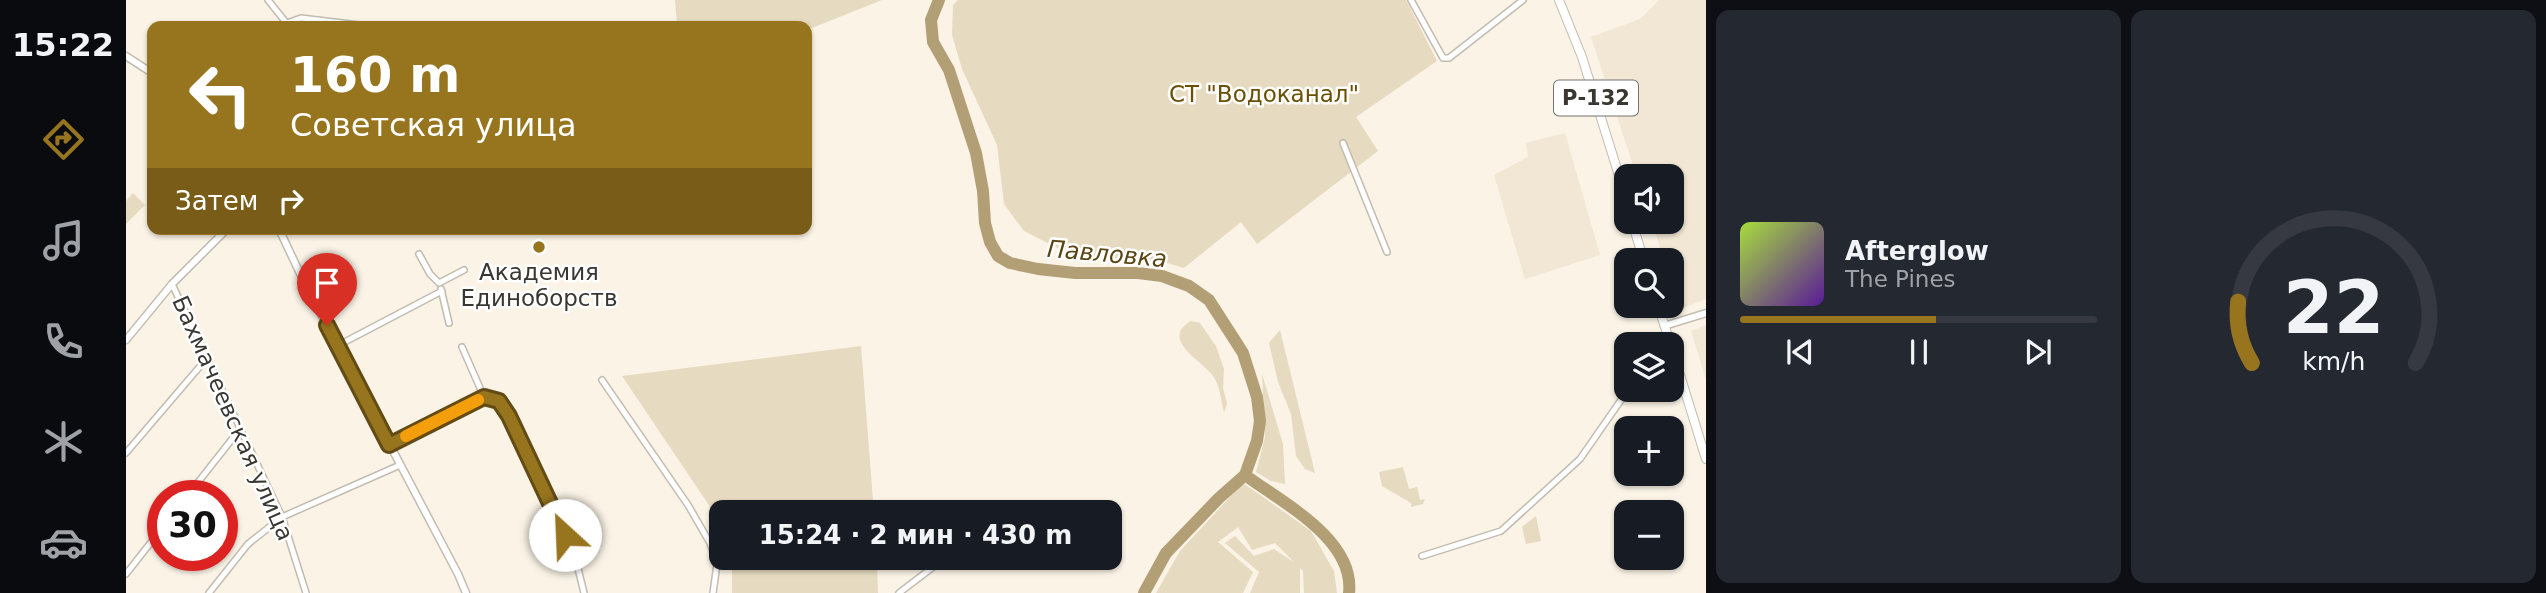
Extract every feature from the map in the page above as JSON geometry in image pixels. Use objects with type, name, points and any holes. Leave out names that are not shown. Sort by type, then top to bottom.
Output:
[{"type":"main road","name":"Р-132","points":[[1559,0],[1582,57],[1615,164]]},
{"type":"main road","points":[[1662,318],[1666,332]]},
{"type":"main road","points":[[1684,394],[1706,458]]},
{"type":"street","points":[[268,0],[285,21]]},
{"type":"street","points":[[1411,0],[1443,58],[1449,58],[1523,0]]},
{"type":"street","points":[[295,21],[301,18],[326,21]]},
{"type":"street","points":[[126,56],[147,70]]},
{"type":"street","points":[[1343,143],[1387,252]]},
{"type":"street","points":[[126,340],[172,284],[222,235]]},
{"type":"street","points":[[282,235],[466,593]]},
{"type":"street","points":[[419,254],[430,274],[439,283],[449,323]]},
{"type":"street","points":[[439,283],[464,270]]},
{"type":"street","name":"Бахмачеевская улица","points":[[172,284],[282,517],[306,593]]},
{"type":"street","points":[[337,346],[442,291]]},
{"type":"street","points":[[1664,326],[1706,313]]},
{"type":"street","points":[[462,347],[484,397]]},
{"type":"street","points":[[126,453],[208,357]]},
{"type":"street","points":[[602,380],[710,543],[717,564],[713,593]]},
{"type":"street","points":[[389,445],[484,397],[499,401],[509,416],[575,556],[584,593]]},
{"type":"street","points":[[1422,555],[1501,531],[1580,459],[1620,402]]},
{"type":"street","points":[[200,480],[240,429]]},
{"type":"street","points":[[209,593],[248,544],[282,517],[400,465]]},
{"type":"street","points":[[126,574],[147,547]]},
{"type":"street","points":[[900,593],[930,570]]},
{"type":"shaded area","points":[[1659,0],[1706,0],[1706,299],[1684,307],[1684,248],[1660,248],[1656,234],[1684,234],[1684,164],[1633,164],[1591,37],[1640,19]]},
{"type":"shaded area","points":[[1565,133],[1600,255],[1525,279],[1494,175],[1528,157],[1526,143]]},
{"type":"shaded area","points":[[1706,325],[1706,380],[1691,331]]},
{"type":"green space","points":[[675,0],[882,0],[812,28],[812,21],[677,21]]},
{"type":"green space","name":"СТ \"Водоканал\"","points":[[958,0],[1406,0],[1437,61],[1356,117],[1378,151],[1257,244],[1241,222],[1184,268],[1157,260],[1103,259],[1067,253],[1024,231],[1004,204],[997,145],[962,69],[952,35],[953,5]]},
{"type":"green space","points":[[133,193],[145,205],[126,224],[126,201]]},
{"type":"green space","points":[[1191,321],[1200,323],[1216,346],[1224,369],[1223,388],[1227,403],[1224,413],[1215,380],[1181,343],[1182,328]]},
{"type":"green space","points":[[1280,330],[1315,473],[1305,469],[1296,456],[1291,414],[1278,382],[1269,343]]},
{"type":"green space","points":[[861,346],[873,500],[709,500],[709,505],[622,376]]},
{"type":"green space","points":[[1262,374],[1283,444],[1285,484],[1271,481],[1256,472],[1265,437]]},
{"type":"green space","points":[[1403,467],[1409,489],[1417,487],[1420,500],[1425,499],[1423,504],[1411,507],[1411,503],[1382,486],[1379,472]]},
{"type":"green space","points":[[1243,483],[1311,531],[1334,571],[1337,593],[1304,593],[1303,571],[1300,568],[1300,593],[1250,593],[1259,572],[1225,543],[1235,536],[1254,556],[1274,549],[1295,563],[1275,543],[1252,550],[1238,527],[1218,542],[1253,572],[1243,593],[1156,593],[1180,551]]},
{"type":"green space","points":[[1536,516],[1541,541],[1526,544],[1522,527]]},
{"type":"green space","points":[[732,570],[877,570],[878,593],[732,593]]},
{"type":"waterway","name":"Павловка","points":[[939,0],[931,20],[933,42],[949,70],[976,153],[985,223],[990,242],[998,256],[1010,263],[1038,269],[1075,273],[1138,273],[1162,276],[1189,286],[1209,300],[1243,353],[1257,397],[1260,421],[1257,441],[1245,475],[1166,553],[1144,593]]},
{"type":"waterway","name":"Павловка","points":[[1245,475],[1295,510],[1328,539],[1348,574],[1349,593]]},
{"type":"slow traffic","points":[[406,436],[478,400]]},
{"type":"place","name":"Академия Единоборств","points":[[539,247]]},
{"type":"route","points":[[327,325],[389,445],[484,397],[499,401],[509,416],[565,535]]}]
